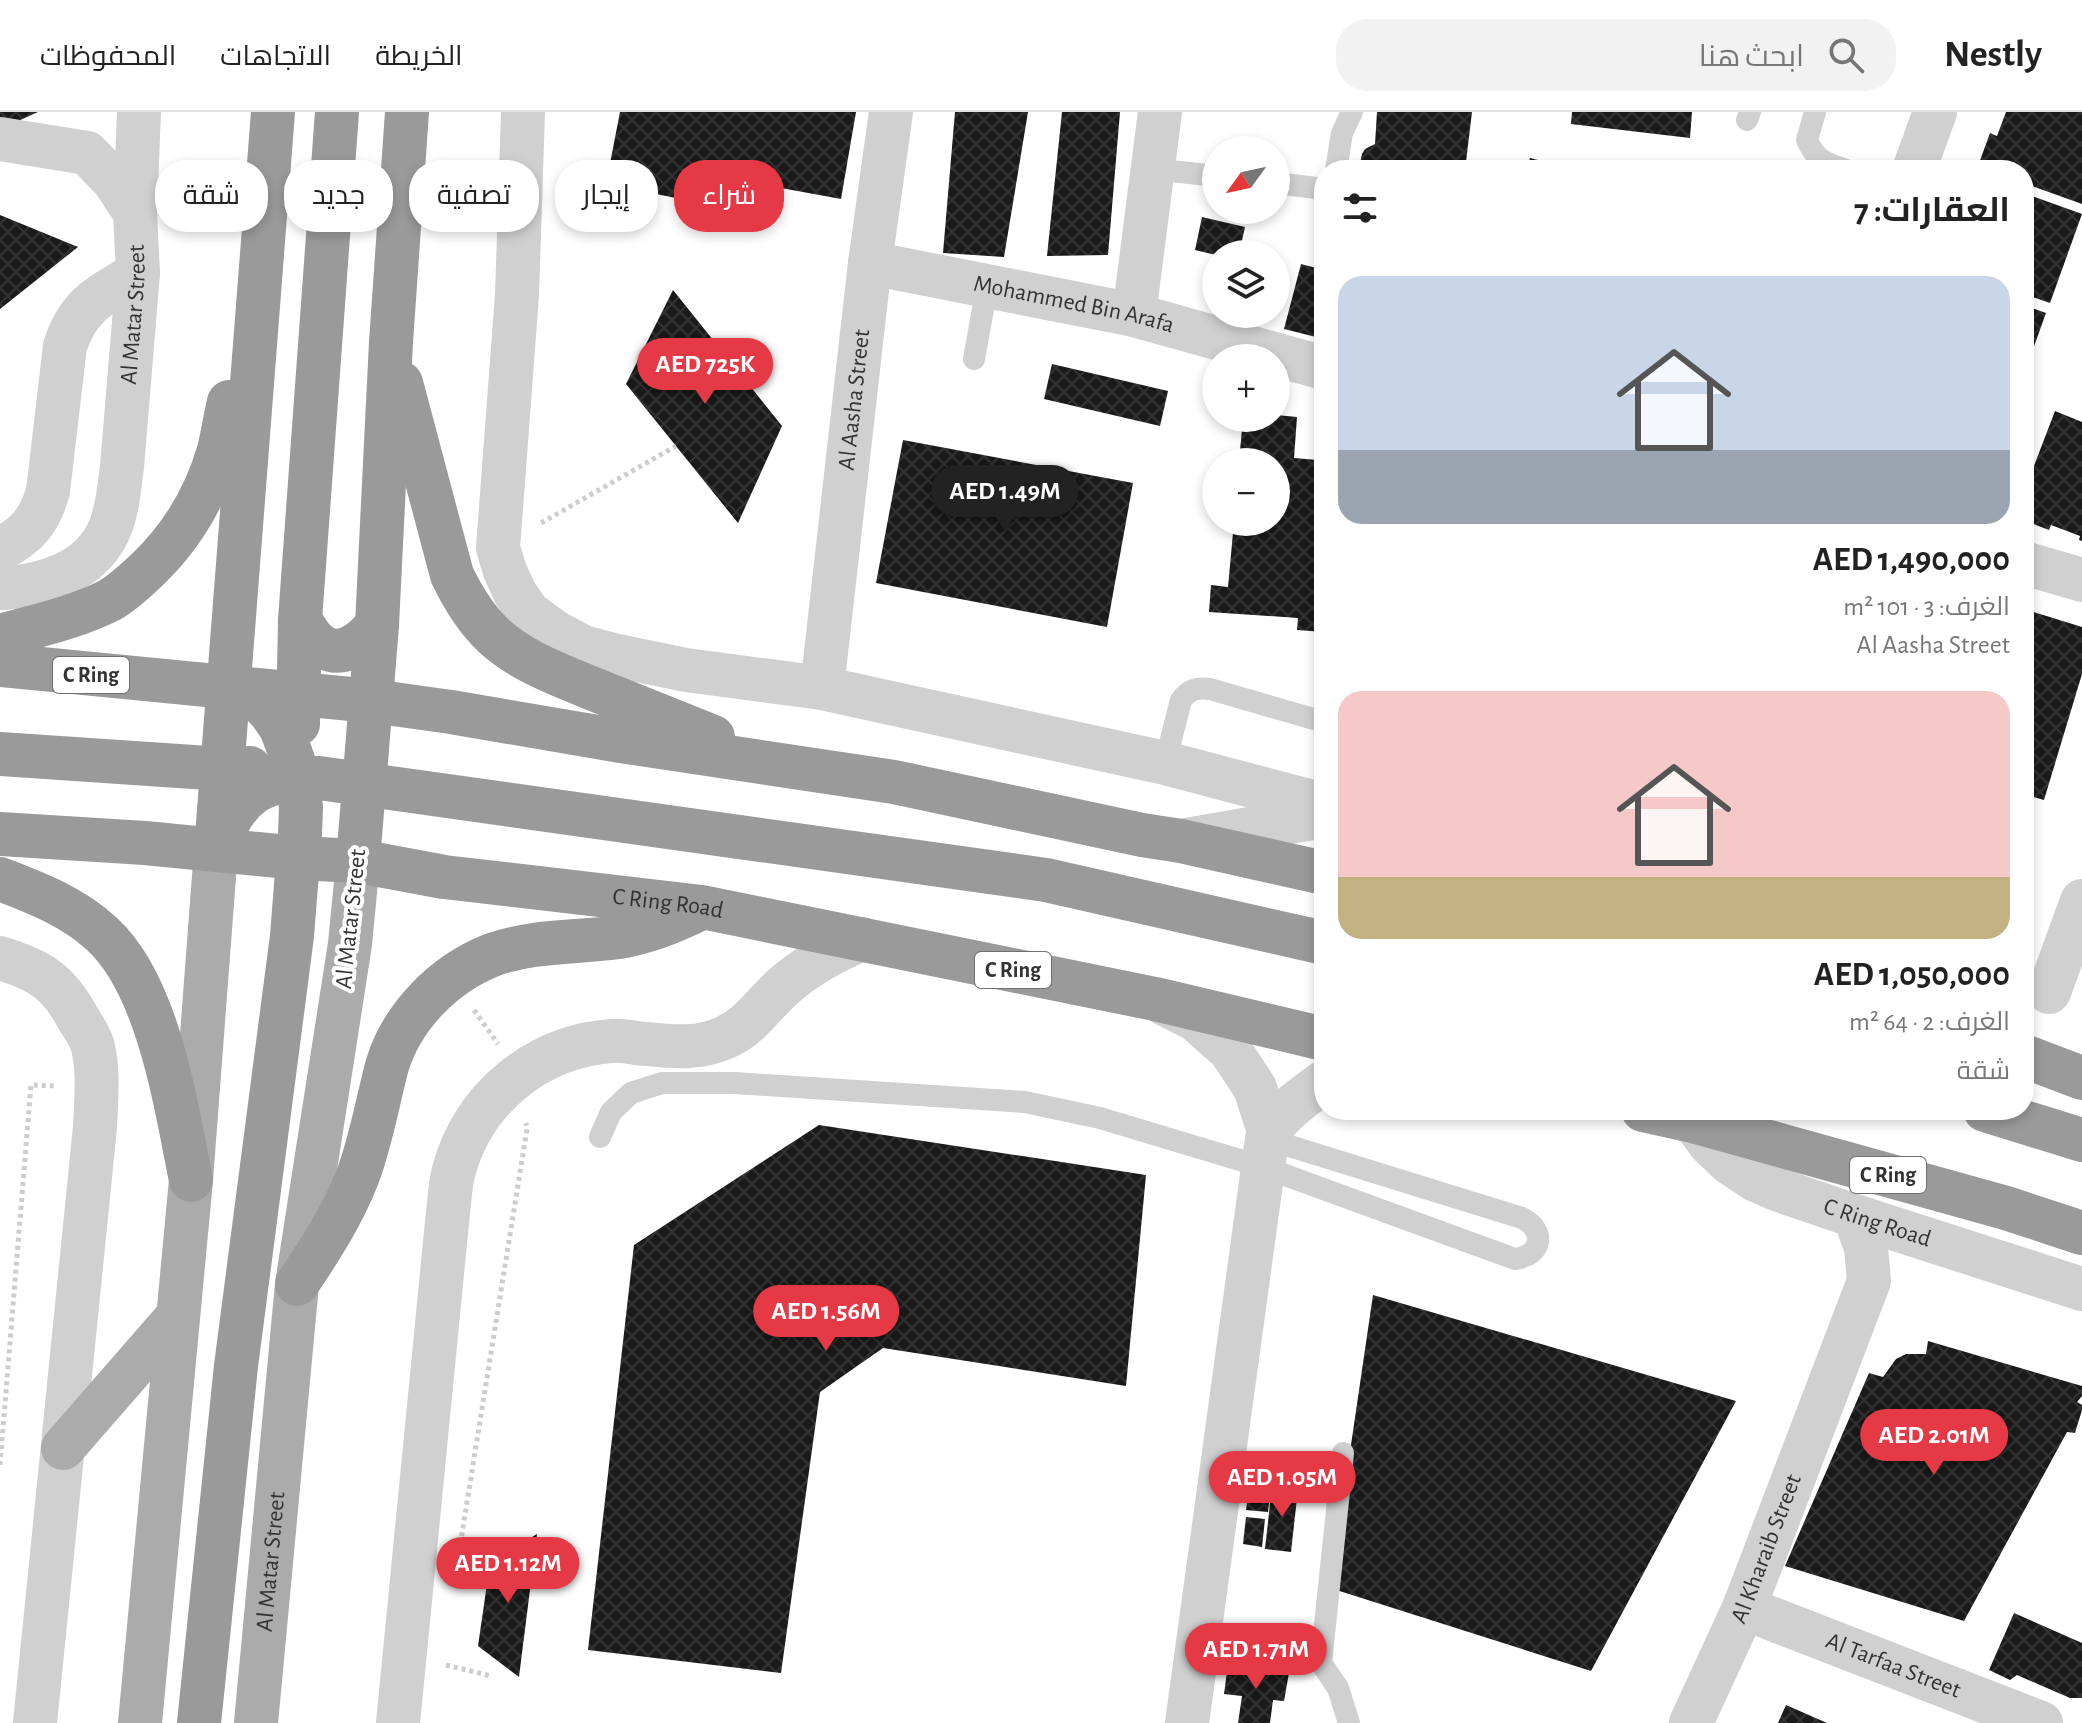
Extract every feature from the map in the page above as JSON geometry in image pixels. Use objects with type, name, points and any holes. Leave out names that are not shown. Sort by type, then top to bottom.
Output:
[{"type":"highway","points":[[268,186],[273,112]]},
{"type":"highway","points":[[199,1723],[236,1366],[292,936],[299,858],[300,620],[337,112]]},
{"type":"highway","name":"Al Matar Street","points":[[358,861],[377,625],[391,342],[407,112]]},
{"type":"highway","points":[[0,636],[111,600],[162,555],[181,531],[197,506],[219,449],[265,232]]},
{"type":"highway","points":[[216,850],[265,232]]},
{"type":"highway","points":[[391,342],[452,575],[478,619],[513,651],[553,672],[782,764]]},
{"type":"highway","points":[[300,620],[317,643],[333,650],[356,647],[377,625]]},
{"type":"highway","name":"C Ring","points":[[0,665],[372,701],[782,764],[894,782],[1314,871]]},
{"type":"highway","points":[[229,688],[256,698],[270,712],[281,728],[299,773],[316,831],[336,851],[358,861]]},
{"type":"highway","points":[[216,850],[229,818],[248,796],[328,760],[356,733],[372,701]]},
{"type":"highway","points":[[0,754],[299,773],[1046,880],[1314,941]]},
{"type":"highway","name":"C Ring Road","points":[[0,834],[358,861],[444,877],[702,907],[1155,999],[1314,1037]]},
{"type":"highway","points":[[0,879],[75,912],[118,952],[140,988],[159,1040],[191,1180]]},
{"type":"highway","points":[[297,1284],[340,1216],[369,1142],[388,1064],[401,1034],[430,996],[451,978],[491,956],[512,949],[647,931],[702,907]]},
{"type":"highway","points":[[2034,1060],[2082,1078]]},
{"type":"highway","name":"C Ring Road","points":[[1688,1120],[2006,1208],[2082,1233]]},
{"type":"highway","points":[[2017,1120],[2082,1140]]},
{"type":"main road","points":[[140,1723],[191,1180],[216,850]]},
{"type":"main road","name":"Al Matar Street","points":[[256,1723],[297,1284],[350,944],[358,861]]},
{"type":"main road","points":[[63,1448],[178,1316]]},
{"type":"street","points":[[523,112],[517,295],[498,548],[515,593],[529,613],[583,647],[613,655],[686,670],[822,688],[1165,763],[1314,802]]},
{"type":"street","name":"Al Aasha Street","points":[[822,688],[870,263],[891,112]]},
{"type":"street","points":[[1134,315],[1160,112]]},
{"type":"street","points":[[1918,160],[1935,112]]},
{"type":"street","points":[[87,153],[115,138],[139,115]]},
{"type":"street","name":"Al Matar Street","points":[[0,588],[34,585],[65,575],[91,556],[109,530],[122,467],[138,273],[135,213],[139,115]]},
{"type":"street","points":[[0,139],[87,153],[114,181],[135,213]]},
{"type":"street","name":"Mohammed Bin Arafa","points":[[870,263],[1134,315],[1314,365]]},
{"type":"street","points":[[0,549],[24,535],[43,508],[48,491],[65,346],[71,327],[81,312],[96,299],[138,273]]},
{"type":"street","points":[[2034,566],[2082,580]]},
{"type":"street","points":[[1181,841],[1314,818]]},
{"type":"street","points":[[2052,993],[2082,901]]},
{"type":"street","points":[[401,1719],[453,1172],[467,1134],[490,1101],[519,1073],[555,1054],[614,1040],[686,1047],[727,1037],[745,1026],[806,967],[833,951],[863,939]]},
{"type":"street","points":[[0,958],[45,977],[62,992],[93,1045],[97,1086],[35,1723]]},
{"type":"street","points":[[1155,999],[1196,1020],[1230,1050],[1255,1088],[1266,1146],[1187,1723]]},
{"type":"street","points":[[1266,1146],[1294,1104],[1314,1089]]},
{"type":"street","name":"C Ring Road","points":[[1693,1121],[1710,1144],[1730,1163],[1754,1179],[1779,1190],[2082,1289]]},
{"type":"street","points":[[1869,1281],[1900,1259],[2006,1208]]},
{"type":"street","name":"Al Kharaib Street","points":[[1691,1723],[1744,1608],[1869,1281],[1866,1248],[1855,1216]]},
{"type":"street","name":"Al Tarfaa Street","points":[[1744,1608],[2023,1720]]},
{"type":"lane","points":[[1338,160],[1342,133],[1352,112]]},
{"type":"lane","points":[[1815,112],[1807,140],[1814,156],[1821,160]]},
{"type":"lane","points":[[1153,169],[1202,174]]},
{"type":"lane","points":[[1290,185],[1314,188]]},
{"type":"lane","points":[[974,359],[987,287]]},
{"type":"lane","points":[[1165,763],[1181,700],[1193,689],[1210,689],[1314,719]]},
{"type":"lane","points":[[600,1137],[611,1112],[631,1093],[662,1083],[735,1083],[1025,1102],[1266,1146],[1522,1218],[1531,1223],[1537,1232],[1538,1242],[1534,1251],[1526,1257],[1515,1259],[1266,1146]]},
{"type":"lane","points":[[1343,1453],[1321,1663],[1338,1688],[1349,1723]]},
{"type":"path","points":[[498,548],[676,446]]},
{"type":"path","points":[[451,978],[519,1073],[527,1129],[459,1553]]},
{"type":"path","points":[[441,1664],[491,1676]]},
{"type":"building","points":[[0,112],[38,112],[7,126],[0,124]]},
{"type":"building","points":[[620,112],[856,112],[841,199],[784,189],[784,160],[674,160],[674,198],[658,194],[658,160],[611,160]]},
{"type":"building","points":[[955,112],[1028,112],[1004,257],[943,253]]},
{"type":"building","points":[[1062,112],[1120,112],[1108,255],[1047,256]]},
{"type":"building","points":[[1377,112],[1472,112],[1466,160],[1361,160],[1365,149],[1375,144]]},
{"type":"building","points":[[1572,112],[1692,112],[1690,138],[1571,124]]},
{"type":"building","points":[[2006,112],[2082,112],[2082,204],[2034,187],[2034,160],[1980,160],[1990,133],[1997,136]]},
{"type":"building","points":[[2034,197],[2082,214],[2050,303],[2034,297]]},
{"type":"building","points":[[0,215],[78,247],[0,309]]},
{"type":"building","points":[[1202,217],[1202,224],[1245,227],[1242,240],[1202,240],[1202,252],[1195,250]]},
{"type":"building","points":[[1301,264],[1314,267],[1314,336],[1284,329],[1290,328],[1290,306]]},
{"type":"building","points":[[673,290],[782,426],[738,523],[626,384]]},
{"type":"building","points":[[2034,309],[2046,313],[2034,346]]},
{"type":"building","points":[[1052,364],[1168,391],[1160,426],[1044,399]]},
{"type":"building","points":[[2055,411],[2082,422],[2082,541],[2079,540],[2080,536],[2051,525],[2049,530],[2034,524],[2034,466]]},
{"type":"building","points":[[1290,416],[1297,417],[1294,458],[1314,460],[1314,631],[1297,630],[1298,618],[1209,612],[1211,585],[1228,587],[1233,536],[1290,536],[1290,448],[1240,448],[1242,432],[1290,432]]},
{"type":"building","points":[[903,440],[1133,483],[1107,627],[876,583]]},
{"type":"building","points":[[2034,612],[2082,627],[2082,674],[2044,800],[2034,797]]},
{"type":"building","points":[[819,1125],[1146,1175],[1126,1386],[883,1348],[820,1392],[781,1673],[588,1650],[634,1245]]},
{"type":"building","points":[[1373,1295],[1736,1401],[1591,1671],[1330,1588]]},
{"type":"building","points":[[1928,1341],[2082,1386],[2082,1396],[2077,1402],[2082,1405],[2082,1410],[2075,1433],[2067,1432],[1964,1621],[1785,1566],[1869,1373],[1883,1377],[1896,1359],[1906,1354],[1926,1354]]},
{"type":"building","points":[[1250,1483],[1271,1485],[1268,1512],[1246,1510]]},
{"type":"building","points":[[1272,1486],[1298,1489],[1291,1552],[1265,1549]]},
{"type":"building","points":[[1246,1517],[1265,1519],[1262,1547],[1243,1544]]},
{"type":"building","points":[[537,1534],[519,1677],[478,1646],[490,1563]]},
{"type":"building","points":[[2014,1613],[2082,1643],[2082,1698],[2070,1698],[2017,1675],[2010,1680],[1989,1670]]},
{"type":"building","points":[[1228,1664],[1289,1673],[1284,1701],[1273,1700],[1270,1723],[1238,1723],[1242,1696],[1224,1694]]},
{"type":"building","points":[[1786,1705],[1827,1723],[1778,1723]]}]
